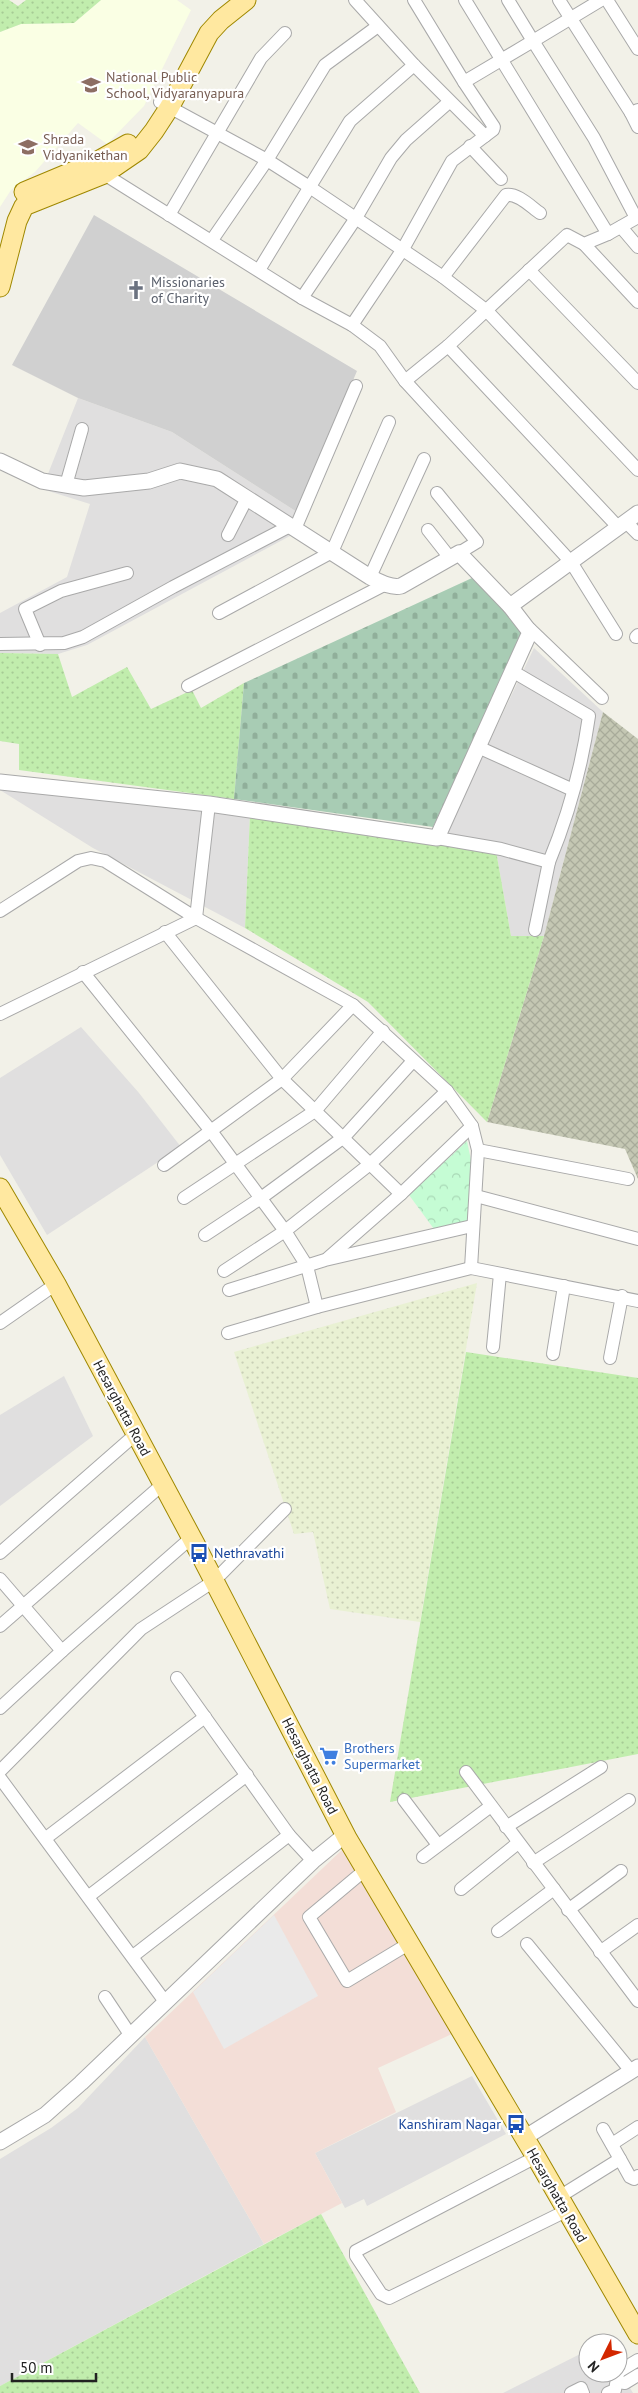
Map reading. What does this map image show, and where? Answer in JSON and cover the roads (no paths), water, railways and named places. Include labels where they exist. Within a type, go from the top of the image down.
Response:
[{"type":"main road","points":[[0,287],[17,221],[24,206],[104,174],[139,150],[154,131],[199,25],[209,14],[227,0]]},
{"type":"main road","points":[[0,236],[3,222],[17,197],[120,150],[146,126],[164,105],[209,33],[221,20],[246,0]]},
{"type":"main road","name":"Hesarghatta Road","points":[[0,1188],[56,1284],[214,1580],[345,1835],[636,2325]]},
{"type":"street","points":[[355,0],[414,66],[485,136]]},
{"type":"street","points":[[352,325],[403,250],[452,161],[494,127],[414,0]]},
{"type":"street","points":[[465,0],[608,234]]},
{"type":"street","points":[[508,0],[594,138],[637,217],[608,234],[584,244]]},
{"type":"street","points":[[559,0],[634,112],[638,127]]},
{"type":"street","points":[[464,82],[601,0]]},
{"type":"street","points":[[607,0],[638,49]]},
{"type":"street","points":[[212,240],[267,160],[325,65],[378,26]]},
{"type":"street","points":[[169,215],[215,132],[261,58],[285,33]]},
{"type":"street","points":[[259,270],[311,188],[350,121],[414,66]]},
{"type":"street","points":[[302,298],[356,218],[391,158],[406,140],[450,102]]},
{"type":"street","points":[[164,105],[267,160],[443,277],[487,311],[638,470]]},
{"type":"street","points":[[470,146],[501,179]]},
{"type":"street","points":[[104,174],[302,298],[352,325],[385,350],[405,381],[571,562],[616,634]]},
{"type":"street","points":[[443,277],[506,196],[512,194],[540,214]]},
{"type":"street","points":[[621,227],[638,247]]},
{"type":"street","points":[[405,381],[487,311],[567,235],[584,244],[638,302]]},
{"type":"street","points":[[529,270],[638,383]]},
{"type":"street","points":[[448,346],[628,521],[638,534]]},
{"type":"street","points":[[0,644],[40,645],[64,643],[83,637],[172,587],[292,527],[356,386]]},
{"type":"street","points":[[219,613],[332,552],[389,422]]},
{"type":"street","points":[[66,485],[82,429]]},
{"type":"street","points":[[370,577],[424,459]]},
{"type":"street","points":[[0,461],[42,481],[84,488],[149,481],[180,471],[217,479],[370,577],[394,587],[401,586],[477,542],[437,492]]},
{"type":"street","points":[[228,535],[247,498]]},
{"type":"street","points":[[510,606],[628,521]]},
{"type":"street","points":[[428,530],[510,606],[530,629],[602,698]]},
{"type":"street","points":[[40,645],[25,610],[42,599],[61,592],[127,573]]},
{"type":"street","points":[[188,686],[386,584]]},
{"type":"street","points":[[437,838],[530,629]]},
{"type":"street","points":[[512,671],[589,716],[586,740],[562,831],[549,862],[535,930]]},
{"type":"street","points":[[478,747],[573,790]]},
{"type":"street","points":[[0,782],[209,804],[437,838],[501,849],[549,862]]},
{"type":"street","points":[[196,918],[209,804]]},
{"type":"street","points":[[0,911],[78,861],[91,858],[105,861],[196,918],[352,1005],[383,1031],[412,1062],[447,1091],[472,1126],[478,1150],[471,1268]]},
{"type":"street","points":[[0,1014],[196,918]]},
{"type":"street","points":[[165,932],[282,1079],[401,1194]]},
{"type":"street","points":[[83,972],[211,1131],[284,1231],[307,1266],[317,1308]]},
{"type":"street","points":[[164,1165],[282,1079],[352,1005]]},
{"type":"street","points":[[184,1198],[315,1111],[383,1031]]},
{"type":"street","points":[[205,1235],[261,1198],[344,1137],[412,1062]]},
{"type":"street","points":[[224,1272],[284,1231],[370,1164],[447,1091]]},
{"type":"street","points":[[325,1260],[401,1194],[472,1126]]},
{"type":"street","points":[[478,1150],[628,1180]]},
{"type":"street","points":[[476,1196],[638,1239]]},
{"type":"street","points":[[229,1290],[325,1260],[472,1226]]},
{"type":"street","points":[[228,1333],[471,1268],[622,1296],[638,1301]]},
{"type":"street","points":[[493,1347],[500,1274]]},
{"type":"street","points":[[0,1323],[56,1284]]},
{"type":"street","points":[[553,1354],[564,1286]]},
{"type":"street","points":[[610,1358],[622,1296]]},
{"type":"street","points":[[0,1553],[136,1434]]},
{"type":"street","points":[[0,1626],[162,1484]]},
{"type":"street","points":[[0,1770],[141,1629],[214,1580],[285,1509]]},
{"type":"street","points":[[0,1708],[191,1538]]},
{"type":"street","points":[[0,1579],[62,1651]]},
{"type":"street","points":[[177,1678],[289,1835],[313,1861]]},
{"type":"street","points":[[46,1838],[205,1717]]},
{"type":"street","points":[[506,1827],[601,1768]]},
{"type":"street","points":[[466,1772],[533,1864],[637,2000]]},
{"type":"street","points":[[88,1896],[247,1775]]},
{"type":"street","points":[[0,1778],[166,2002]]},
{"type":"street","points":[[404,1800],[438,1846]]},
{"type":"street","points":[[533,1864],[629,1800]]},
{"type":"street","points":[[423,1857],[491,1806]]},
{"type":"street","points":[[133,1956],[289,1835]]},
{"type":"street","points":[[0,2142],[45,2115],[131,2036],[313,1861],[345,1835]]},
{"type":"street","points":[[461,1889],[518,1843]]},
{"type":"street","points":[[365,1870],[309,1917],[347,1981],[410,1943]]},
{"type":"street","points":[[568,1910],[621,1871]]},
{"type":"street","points":[[498,1931],[554,1889]]},
{"type":"street","points":[[600,1952],[638,1925]]},
{"type":"street","points":[[524,2138],[635,2069],[527,1944]]},
{"type":"street","points":[[104,1997],[131,2036]]},
{"type":"street","points":[[612,2144],[638,2127]]},
{"type":"street","points":[[603,2129],[630,2176],[634,2179],[638,2176]]},
{"type":"street","points":[[536,2157],[356,2251],[356,2256],[380,2294],[389,2298],[563,2204],[620,2159]]},
{"type":"street","points":[[628,2368],[638,2360]]},
{"type":"street","points":[[608,2393],[615,2390],[616,2383]]},
{"type":"street","points":[[571,2393],[581,2388],[583,2393]]},
{"type":"place","name":"National Public School, Vidyaranyapura","points":[[91,85]]},
{"type":"place","name":"Shrada Vidyanikethan","points":[[28,147]]},
{"type":"place","name":"Missionaries of Charity","points":[[136,290]]},
{"type":"place","name":"Nethravathi","points":[[199,1553]]},
{"type":"place","name":"Brothers Supermarket","points":[[329,1756]]},
{"type":"place","name":"Kanshiram Nagar","points":[[516,2124]]}]
